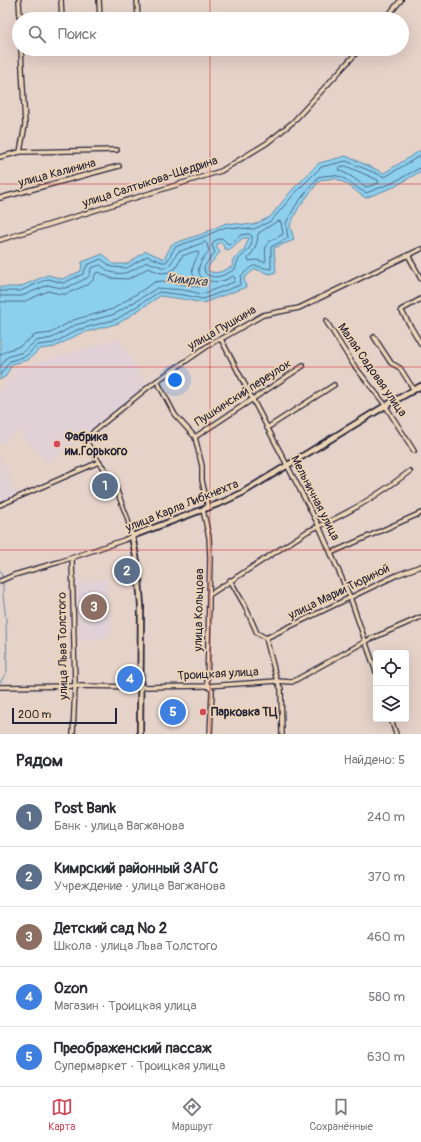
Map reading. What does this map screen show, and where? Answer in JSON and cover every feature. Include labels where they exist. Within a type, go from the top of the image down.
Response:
[{"type":"street","points":[[19,0],[20,12]]},
{"type":"street","points":[[61,0],[62,12]]},
{"type":"street","points":[[99,0],[100,12]]},
{"type":"street","points":[[137,0],[138,12]]},
{"type":"street","points":[[391,12],[401,0]]},
{"type":"street","points":[[20,152],[25,125],[21,56]]},
{"type":"street","name":"улица Салтыкова-Щедрина","points":[[0,240],[220,171],[267,143],[292,122],[353,56]]},
{"type":"street","points":[[0,157],[20,152],[117,150]]},
{"type":"street","name":"улица Калинина","points":[[0,198],[119,166]]},
{"type":"street","name":"улица Пушкина","points":[[99,462],[86,440],[94,431],[157,381],[215,341],[263,315],[299,308],[421,248]]},
{"type":"street","points":[[408,255],[421,279]]},
{"type":"street","points":[[421,299],[401,310],[421,344]]},
{"type":"street","name":"Малая Садовая улица","points":[[326,321],[353,364],[386,406],[414,451]]},
{"type":"street","points":[[374,337],[390,363],[400,368],[414,390]]},
{"type":"street","name":"Мельничная улица","points":[[221,339],[319,526],[350,597],[373,663]]},
{"type":"street","name":"Пушкинский переулок","points":[[195,437],[303,366]]},
{"type":"street","points":[[157,381],[175,416],[195,437],[202,466],[202,480],[208,508]]},
{"type":"street","points":[[267,428],[334,385]]},
{"type":"street","name":"улица Карла Либкнехта","points":[[0,581],[14,575],[72,558],[124,540],[203,510],[242,493],[386,406],[420,388]]},
{"type":"street","points":[[0,505],[99,462],[112,478],[127,517],[138,567],[141,606],[140,734]]},
{"type":"street","points":[[209,594],[308,531],[373,496],[410,471]]},
{"type":"street","name":"улица Кольцова","points":[[203,510],[209,537],[207,686],[212,693],[210,734]]},
{"type":"street","points":[[331,552],[421,513]]},
{"type":"street","name":"улица Льва Толстого","points":[[72,558],[75,686],[73,734]]},
{"type":"street","name":"улица Марии Тюриной","points":[[266,638],[397,575],[421,566]]},
{"type":"street","points":[[230,580],[245,606],[257,633],[266,638],[277,682],[281,689],[282,734]]},
{"type":"street","name":"Троицкая улица","points":[[0,687],[207,686],[292,682],[366,641],[421,617]]},
{"type":"street","points":[[392,722],[396,734]]},
{"type":"shaded area","points":[[119,339],[147,385],[49,463],[17,431],[0,445],[0,388],[12,377],[14,369]]},
{"type":"shaded area","points":[[0,456],[16,495],[0,502]]},
{"type":"shaded area","points":[[107,579],[111,631],[108,638],[80,640],[77,583]]},
{"type":"water","name":"Кимрка","points":[[421,150],[421,171],[394,187],[365,198],[347,184],[335,178],[320,180],[299,207],[290,225],[294,240],[274,248],[276,272],[270,274],[255,269],[244,278],[246,287],[203,303],[160,296],[119,323],[79,334],[55,347],[40,349],[28,360],[12,364],[6,376],[0,380],[0,287],[19,287],[48,275],[62,279],[81,271],[82,262],[103,254],[113,264],[127,264],[146,251],[164,259],[172,244],[202,234],[226,223],[253,225],[270,217],[293,189],[319,163],[346,156],[384,173]],"holes":[[[243,238],[249,238],[244,250],[232,261],[233,266],[224,271],[210,272],[207,270],[220,252],[216,245],[221,242],[225,249],[229,250]]]},
{"type":"waterway","points":[[0,570],[3,579]]},
{"type":"waterway","points":[[0,683],[7,671],[6,620],[3,582]]},
{"type":"place","name":"Фабрика им.Горького","points":[[57,444]]},
{"type":"place","name":"Post Bank","points":[[105,486]]},
{"type":"place","name":"Кимрский районный ЗАГС","points":[[127,571]]},
{"type":"place","name":"Детский сад № 2","points":[[94,607]]},
{"type":"place","name":"Ozon","points":[[130,679]]},
{"type":"place","name":"Преображенский пассаж","points":[[173,712]]},
{"type":"place","name":"Парковка ТЦ","points":[[203,712]]}]
